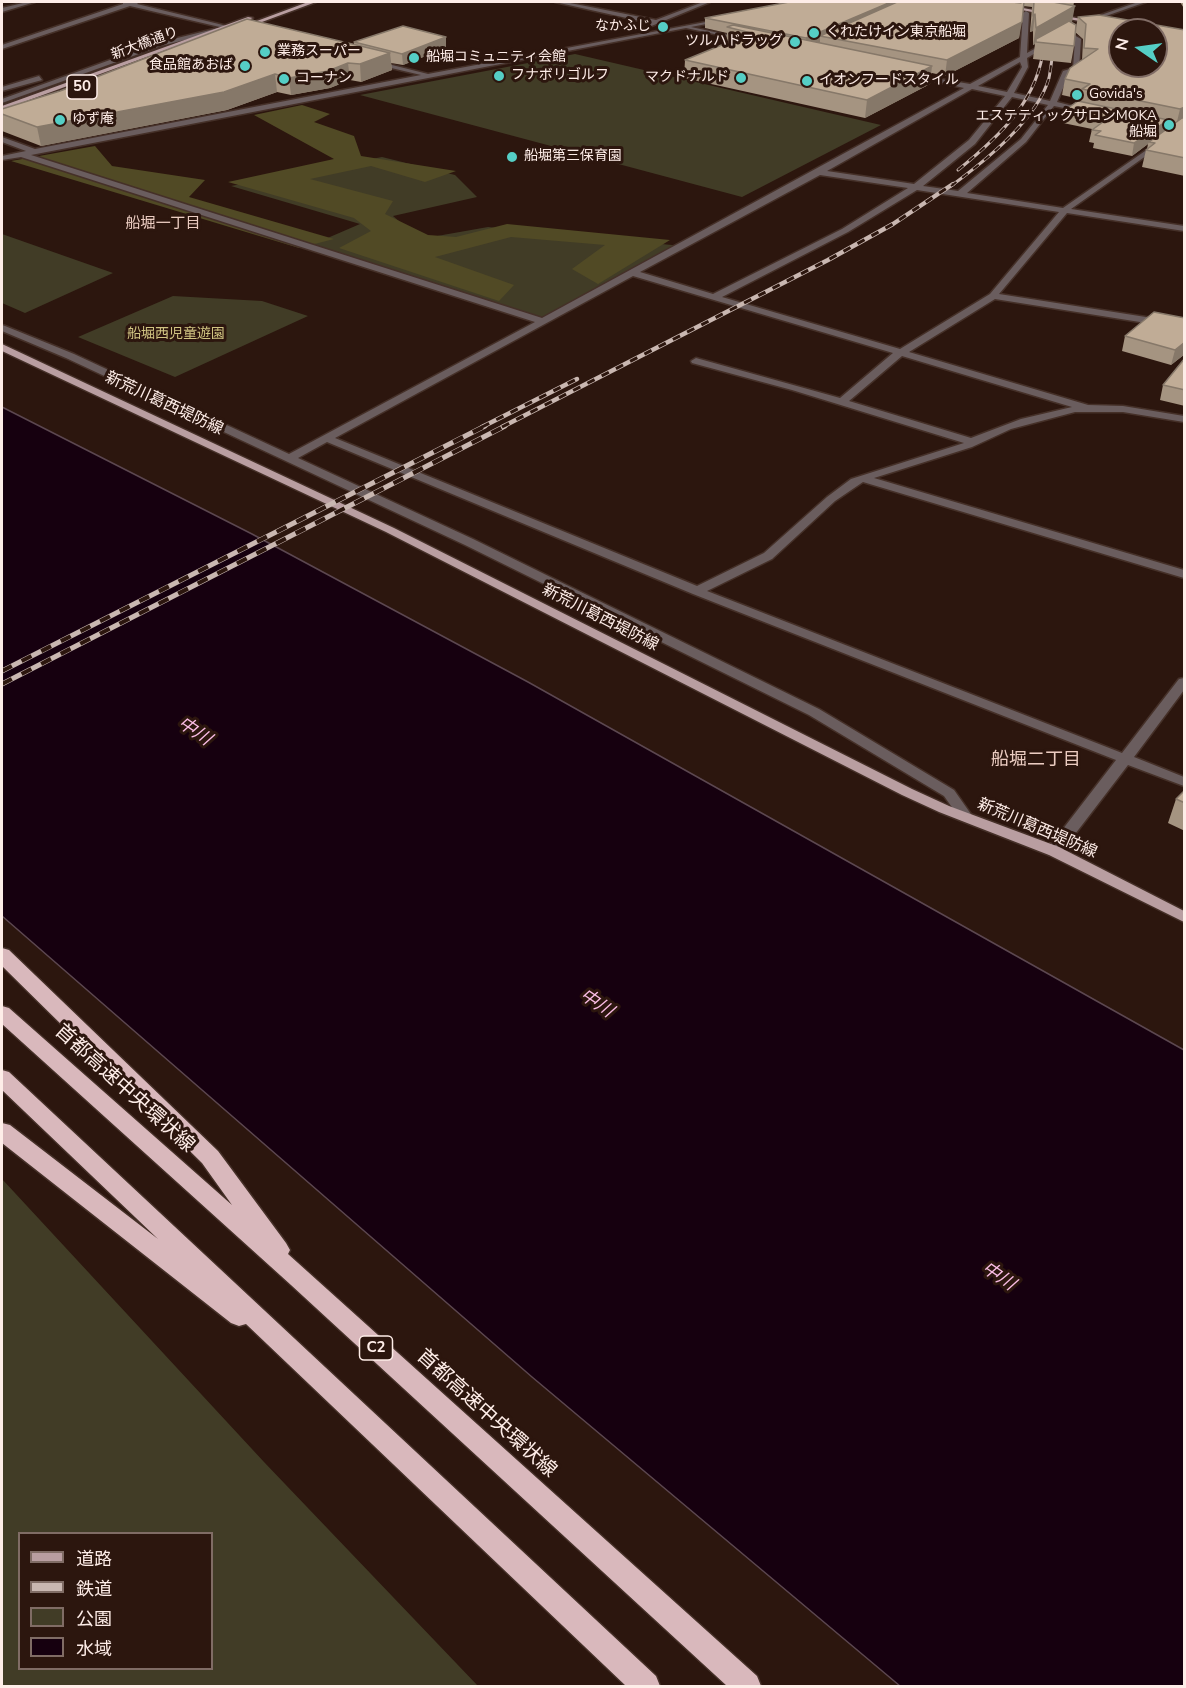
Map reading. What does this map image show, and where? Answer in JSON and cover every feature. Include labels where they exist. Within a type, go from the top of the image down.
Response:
[{"type":"highway","points":[[2,955],[210,1157],[298,1278]]},
{"type":"highway","name":"首都高速中央環状線","points":[[2,1013],[747,1686]]},
{"type":"highway","points":[[2,1078],[646,1686]]},
{"type":"highway","points":[[2,1131],[325,1384]]},
{"type":"main road","name":"新大橋通り","points":[[2,116],[163,58],[297,2]]},
{"type":"main road","name":"新大橋通り","points":[[2,108],[218,30],[232,29],[313,2]]},
{"type":"main road","points":[[983,2],[1108,25]]},
{"type":"main road","name":"新荒川葛西堤防線","points":[[2,347],[390,530],[907,792],[1054,851],[1185,917]]},
{"type":"street","points":[[2,10],[32,2]]},
{"type":"street","points":[[121,2],[259,34]]},
{"type":"street","points":[[558,2],[656,22]]},
{"type":"street","points":[[624,38],[629,33],[707,2]]},
{"type":"street","points":[[290,458],[819,172],[1086,21],[1143,2]]},
{"type":"street","points":[[2,47],[133,3]]},
{"type":"street","points":[[714,297],[847,228],[913,187],[959,154],[987,127],[1011,96],[1025,67],[1022,58],[1026,13]]},
{"type":"street","points":[[2,158],[737,16]]},
{"type":"street","points":[[680,27],[748,41]]},
{"type":"street","points":[[211,43],[232,29]]},
{"type":"street","points":[[2,89],[113,55],[218,30]]},
{"type":"street","points":[[960,194],[1014,150],[1052,104],[1067,71],[1076,69],[1078,39],[1067,33]]},
{"type":"street","points":[[2,101],[159,44]]},
{"type":"street","points":[[360,58],[429,75]]},
{"type":"street","points":[[902,73],[1100,114]]},
{"type":"street","points":[[2,89],[23,94]]},
{"type":"street","points":[[1168,128],[1182,129]]},
{"type":"street","points":[[842,402],[904,352],[993,296],[1065,211],[1182,129]]},
{"type":"street","points":[[2,139],[35,152]]},
{"type":"street","points":[[21,154],[543,321]]},
{"type":"street","points":[[819,172],[1185,229]]},
{"type":"street","points":[[633,273],[1086,408],[1185,418]]},
{"type":"street","points":[[993,296],[1185,326]]},
{"type":"street","points":[[2,328],[70,356],[469,542],[814,712],[949,793],[966,817]]},
{"type":"street","points":[[696,361],[972,442]]},
{"type":"street","points":[[697,591],[768,556],[831,499],[861,478],[972,442],[1025,421],[1086,408]]},
{"type":"street","points":[[328,439],[697,591],[1185,782]]},
{"type":"street","points":[[861,478],[1185,574]]},
{"type":"street","points":[[1054,851],[1185,682]]},
{"type":"green space","points":[[575,54],[881,125],[742,197],[360,95]]},
{"type":"green space","points":[[382,157],[455,175],[477,197],[393,216],[420,239],[488,227],[682,246],[543,321],[309,246],[360,224],[231,186]]},
{"type":"green space","points":[[2,234],[113,273],[25,313],[2,303]]},
{"type":"green space","name":"船堀西児童遊園","points":[[173,296],[262,301],[308,316],[175,377],[78,337]]},
{"type":"green space","points":[[2,1179],[264,1462],[478,1686],[2,1686]]},
{"type":"shaded area","points":[[302,105],[330,114],[314,122],[354,136],[361,156],[456,171],[425,182],[371,166],[310,179],[393,201],[385,214],[428,235],[456,237],[507,224],[670,240],[598,284],[572,269],[605,245],[511,237],[435,257],[514,285],[499,301],[339,248],[371,231],[354,218],[228,182],[334,159],[254,115]]},
{"type":"shaded area","points":[[95,146],[112,166],[205,180],[189,197],[334,239],[299,248],[11,161]]},
{"type":"water","name":"中川","points":[[2,407],[252,534],[528,682],[1184,1050],[1184,1686],[900,1686],[532,1377],[2,916]]},
{"type":"building","points":[[789,2],[891,2],[806,38],[705,18]]},
{"type":"building","points":[[897,2],[1024,2],[1022,22],[947,60],[820,36]]},
{"type":"building","points":[[1034,2],[1053,2],[1075,6],[1036,28],[1035,14],[1033,16]]},
{"type":"building","points":[[1099,15],[1116,18],[1108,18],[1108,78],[1168,78],[1168,27],[1185,30],[1185,107],[1180,109],[1082,89],[1090,84],[1065,79],[1070,68],[1098,49],[1084,48],[1086,24],[1078,17]]},
{"type":"building","points":[[247,19],[390,53],[360,64],[348,63],[328,71],[289,78],[275,74],[224,92],[37,127],[2,114],[2,109],[60,91]]},
{"type":"building","points":[[1069,21],[1076,25],[1074,46],[1036,42],[1036,39]]},
{"type":"building","points":[[733,25],[932,66],[867,100],[685,60],[751,33],[727,27]]},
{"type":"building","points":[[403,26],[446,37],[402,54],[354,42]]},
{"type":"building","points":[[1078,101],[1168,120],[1134,143],[1095,135],[1101,131],[1092,130],[1107,119],[1065,110]]},
{"type":"building","points":[[1185,118],[1185,158],[1146,150],[1155,143],[1149,142]]},
{"type":"building","points":[[1154,312],[1185,318],[1185,342],[1175,350],[1125,336]]},
{"type":"building","points":[[1185,358],[1185,390],[1163,385]]},
{"type":"building","points":[[1185,790],[1185,803],[1176,799]]},
{"type":"railway","points":[[958,170],[1002,130],[1026,100],[1041,64],[1044,44]]},
{"type":"railway","points":[[951,186],[994,152],[1022,124],[1043,94],[1049,78],[1054,46]]},
{"type":"railway","points":[[502,427],[828,260],[893,224],[953,184]]},
{"type":"railway","points":[[482,427],[577,379]]},
{"type":"railway","points":[[2,671],[485,426]]},
{"type":"railway","points":[[2,684],[505,426]]},
{"type":"place","name":"なかふじ","points":[[663,27]]},
{"type":"place","name":"くれたけイン東京船堀","points":[[814,33]]},
{"type":"place","name":"ツルハドラッグ","points":[[795,42]]},
{"type":"place","name":"業務スーパー","points":[[265,52]]},
{"type":"place","name":"船堀コミュニティ会館","points":[[414,58]]},
{"type":"place","name":"食品館あおば","points":[[245,66]]},
{"type":"place","name":"フナボリゴルフ","points":[[499,76]]},
{"type":"place","name":"マクドナルド","points":[[741,78]]},
{"type":"place","name":"コーナン","points":[[284,79]]},
{"type":"place","name":"イオンフードスタイル","points":[[807,81]]},
{"type":"place","name":"Govida's","points":[[1077,95]]},
{"type":"place","name":"ゆず庵","points":[[60,120]]},
{"type":"place","name":"エステティックサロンMOKA 船堀","points":[[1169,125]]},
{"type":"place","name":"船堀第三保育園","points":[[512,157]]},
{"type":"district","name":"船堀一丁目","points":[[163,224]]},
{"type":"district","name":"船堀二丁目","points":[[1036,761]]}]
